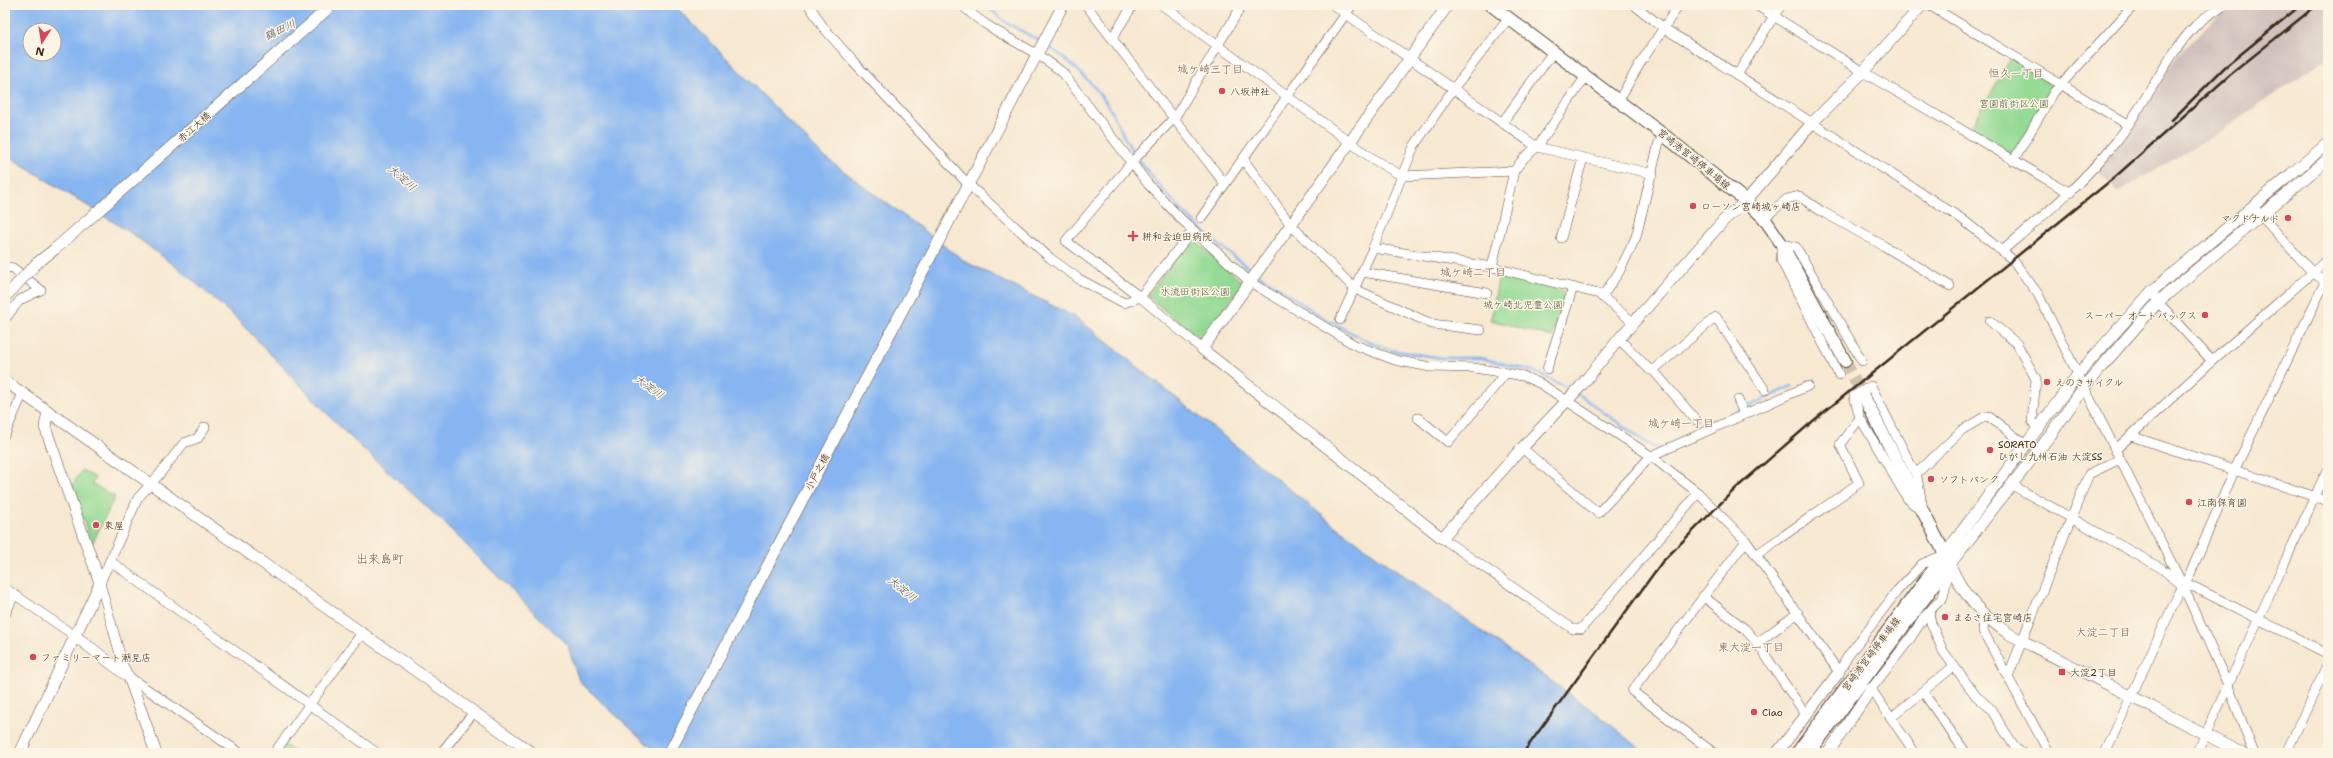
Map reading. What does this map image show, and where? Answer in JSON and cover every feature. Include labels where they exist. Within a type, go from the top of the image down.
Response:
[{"type":"main road","name":"宮崎港宮崎停車場線","points":[[1491,5],[1619,100],[1746,201],[1764,218],[1781,243],[1844,361]]},
{"type":"main road","points":[[1864,397],[1947,559]]},
{"type":"main road","name":"宮崎港宮崎停車場線","points":[[1797,753],[1947,559]]},
{"type":"main road","name":"宮崎港宮崎停車場線","points":[[1809,753],[1947,559]]},
{"type":"street","name":"赤江大橋","points":[[5,297],[37,264],[332,5]]},
{"type":"street","points":[[810,5],[823,27],[966,188],[1070,273],[1124,303],[1140,298],[1193,230]]},
{"type":"street","points":[[962,5],[984,25],[1054,64],[1074,84],[1131,163],[1193,230],[1250,282],[1355,345],[1395,360],[1430,367],[1474,368],[1506,373],[1523,376],[1542,384],[1651,456],[1698,493],[1746,542],[1839,672]]},
{"type":"street","name":"小戸之橋","points":[[669,753],[1063,5]]},
{"type":"street","points":[[1086,5],[1175,117],[1225,184]]},
{"type":"street","points":[[1112,38],[1133,5]]},
{"type":"street","points":[[1162,5],[1373,159],[1402,176],[1514,171]]},
{"type":"street","points":[[1242,5],[1175,117],[1131,163],[1066,241],[1442,538],[1573,629],[1581,629],[1698,493]]},
{"type":"street","points":[[1333,5],[1537,147],[1653,174]]},
{"type":"street","points":[[1201,218],[1286,96],[1352,5]]},
{"type":"street","points":[[1202,349],[1448,5]]},
{"type":"street","points":[[1634,5],[1664,28],[1962,219],[2003,250],[2031,282],[2079,373],[2084,387],[2183,586],[2227,683],[2254,753]]},
{"type":"street","points":[[1619,100],[1639,64],[1680,5]]},
{"type":"street","points":[[1756,5],[1863,72],[2070,193]]},
{"type":"street","points":[[1737,75],[1780,5]]},
{"type":"street","points":[[1442,538],[1522,448],[1580,387],[1619,339],[1724,220],[1746,201],[1812,123],[1863,72],[1922,5]]},
{"type":"street","points":[[1929,5],[2128,125]]},
{"type":"street","points":[[2013,161],[2054,92],[2134,5]]},
{"type":"street","points":[[2003,250],[2070,193],[2128,125],[2173,53],[2197,24],[2222,5]]},
{"type":"street","points":[[1340,320],[1373,248],[1414,146],[1452,89],[1509,18]]},
{"type":"street","points":[[1502,123],[1554,52]]},
{"type":"street","points":[[1492,267],[1514,171],[1524,158],[1537,147],[1586,76]]},
{"type":"street","points":[[1602,297],[1620,272],[1636,237],[1653,174],[1659,142],[1665,136]]},
{"type":"street","points":[[1777,753],[1839,672],[1848,656],[1897,591],[1922,564],[1947,559],[2012,485],[2084,387],[2158,302],[2258,212],[2328,143]]},
{"type":"street","points":[[1561,238],[1584,158]]},
{"type":"street","points":[[1243,159],[1291,225],[1355,289],[1432,324],[1481,330]]},
{"type":"street","points":[[1828,753],[1871,689],[1929,612],[1943,597],[1947,559],[2026,445],[2079,373],[2152,292],[2328,159]]},
{"type":"street","points":[[1764,218],[1787,199],[1799,196],[1821,211],[1884,246],[1950,286]]},
{"type":"street","points":[[2105,753],[2235,470],[2326,282],[2312,272],[2258,212]]},
{"type":"street","points":[[1839,375],[1781,260],[1781,243],[1796,247],[1862,361]]},
{"type":"street","points":[[1373,248],[1492,267],[1573,287],[1602,297],[1634,323]]},
{"type":"street","points":[[2115,450],[2212,361],[2328,259]]},
{"type":"street","points":[[5,270],[7,267],[13,268],[40,290],[20,300],[5,319]]},
{"type":"street","points":[[1362,272],[1487,293]]},
{"type":"street","points":[[1547,369],[1573,287]]},
{"type":"street","points":[[2152,292],[2158,302],[2212,361]]},
{"type":"street","points":[[1653,370],[1716,317],[1765,390]]},
{"type":"street","points":[[1990,321],[2016,344],[2036,379],[2032,421],[2038,430]]},
{"type":"street","points":[[1619,339],[1650,370],[1653,370],[1696,420]]},
{"type":"street","points":[[1418,418],[1448,442],[1506,373]]},
{"type":"street","points":[[5,381],[138,473],[150,484],[532,753]]},
{"type":"street","points":[[1522,448],[1598,513],[1651,456],[1808,386]]},
{"type":"street","points":[[1871,386],[1916,474],[1924,514],[1906,498],[1860,418],[1854,396],[1871,386]]},
{"type":"street","points":[[5,434],[23,393]]},
{"type":"street","points":[[1738,400],[1744,414]]},
{"type":"street","points":[[48,412],[45,427],[100,583],[123,665],[130,677],[156,753]]},
{"type":"street","points":[[1916,474],[1962,430],[1984,417],[1988,416],[2026,445]]},
{"type":"street","points":[[1756,555],[1859,483],[1840,444],[1860,418]]},
{"type":"street","points":[[20,753],[100,583],[138,498],[158,476],[184,443],[198,438],[205,427]]},
{"type":"street","points":[[2131,436],[2328,501]]},
{"type":"street","points":[[2008,676],[2023,642],[2071,516],[2089,474],[2120,459]]},
{"type":"street","points":[[2197,753],[2227,683],[2259,618],[2328,468]]},
{"type":"street","points":[[2012,485],[2071,516],[2161,568],[2183,586],[2194,587],[2259,618],[2328,654]]},
{"type":"street","points":[[1714,753],[1632,691],[1703,596],[1746,542]]},
{"type":"street","points":[[1947,559],[1956,581],[1984,615],[2023,642],[2242,753]]},
{"type":"street","points":[[110,561],[377,753]]},
{"type":"street","points":[[5,588],[240,753]]},
{"type":"street","points":[[5,615],[14,595]]},
{"type":"street","points":[[1703,596],[1745,629],[1757,643],[1806,715]]},
{"type":"street","points":[[1929,612],[1937,638],[1954,666],[1976,696],[1990,708],[2016,749],[2022,753]]},
{"type":"street","points":[[1757,643],[1798,613]]},
{"type":"street","points":[[1984,615],[1983,631],[2049,753]]},
{"type":"street","points":[[274,753],[362,633]]},
{"type":"street","points":[[2286,753],[2328,663]]},
{"type":"street","points":[[1892,717],[1954,666]]},
{"type":"street","points":[[1871,689],[1892,717],[1915,753]]},
{"type":"street","points":[[1923,692],[1966,753]]},
{"type":"street","points":[[441,753],[474,712]]},
{"type":"shaded area","points":[[2229,5],[2328,5],[2328,57],[2218,133],[2118,192],[2097,170],[2119,145],[2177,56]]},
{"type":"green space","name":"宮園前街区公園","points":[[2011,58],[2052,83],[2054,86],[2015,153],[2009,153],[1969,131]]},
{"type":"green space","name":"水流田街区公園","points":[[1192,238],[1243,283],[1202,341],[1147,296]]},
{"type":"green space","name":"城ケ崎北児童公園","points":[[1499,273],[1566,292],[1552,337],[1491,320]]},
{"type":"green space","points":[[82,470],[95,478],[92,484],[115,497],[92,544],[71,487]]},
{"type":"green space","points":[[285,745],[296,753],[279,753]]},
{"type":"water","points":[[5,5],[674,5],[822,155],[966,262],[1077,318],[1335,526],[1596,713],[1646,753],[657,753],[579,681],[568,646],[440,519],[345,432],[237,319],[183,272],[131,233],[5,154]]},
{"type":"waterway","points":[[985,5],[1007,23],[1040,41]]},
{"type":"waterway","points":[[1046,45],[1071,64],[1101,96],[1110,109],[1130,147],[1156,182],[1171,199],[1219,245],[1254,272]]},
{"type":"waterway","points":[[1258,274],[1322,317],[1365,340],[1390,350],[1442,358],[1481,358],[1533,371],[1572,390]]},
{"type":"waterway","points":[[1707,426],[1792,386]]},
{"type":"waterway","points":[[1578,394],[1651,446],[1659,448]]},
{"type":"tunnel","points":[[1845,361],[1864,397]]},
{"type":"railway","points":[[2171,121],[2225,67],[2301,5]]},
{"type":"railway","points":[[1523,753],[1662,562],[1734,490],[1813,421],[2115,177],[2231,74],[2317,5]]},
{"type":"place","name":"八坂神社","points":[[1222,91]]},
{"type":"place","name":"ローソン宮崎城ヶ崎店","points":[[1693,206]]},
{"type":"place","name":"マクドナルド","points":[[2288,218]]},
{"type":"place","name":"耕和会迫田病院","points":[[1133,236]]},
{"type":"place","name":"スーパー オートバックス","points":[[2205,315]]},
{"type":"place","name":"えのきサイクル","points":[[2047,382]]},
{"type":"place","name":"SORATO ひがし九州石油 大淀SS","points":[[1990,450]]},
{"type":"place","name":"ソフトバンク","points":[[1931,479]]},
{"type":"place","name":"江南保育園","points":[[2189,502]]},
{"type":"place","name":"東屋","points":[[96,525]]},
{"type":"place","name":"まるさ住宅宮崎店","points":[[1945,617]]},
{"type":"place","name":"ファミリーマート潮見店","points":[[33,657]]},
{"type":"place","name":"大淀2丁目","points":[[2062,672]]},
{"type":"place","name":"Ciao","points":[[1754,712]]},
{"type":"district","name":"城ケ崎三丁目","points":[[1210,69]]},
{"type":"district","name":"恒久一丁目","points":[[2016,73]]},
{"type":"district","name":"城ケ崎二丁目","points":[[1473,272]]},
{"type":"district","name":"城ケ崎一丁目","points":[[1681,423]]},
{"type":"district","name":"出来島町","points":[[380,559]]},
{"type":"district","name":"大淀二丁目","points":[[2103,632]]},
{"type":"district","name":"東大淀一丁目","points":[[1751,647]]},
{"type":"water label","name":"鶴田川","points":[[280,30]]},
{"type":"water label","name":"大淀川","points":[[402,178]]},
{"type":"water label","name":"大淀川","points":[[649,387]]},
{"type":"water label","name":"大淀川","points":[[902,589]]}]
